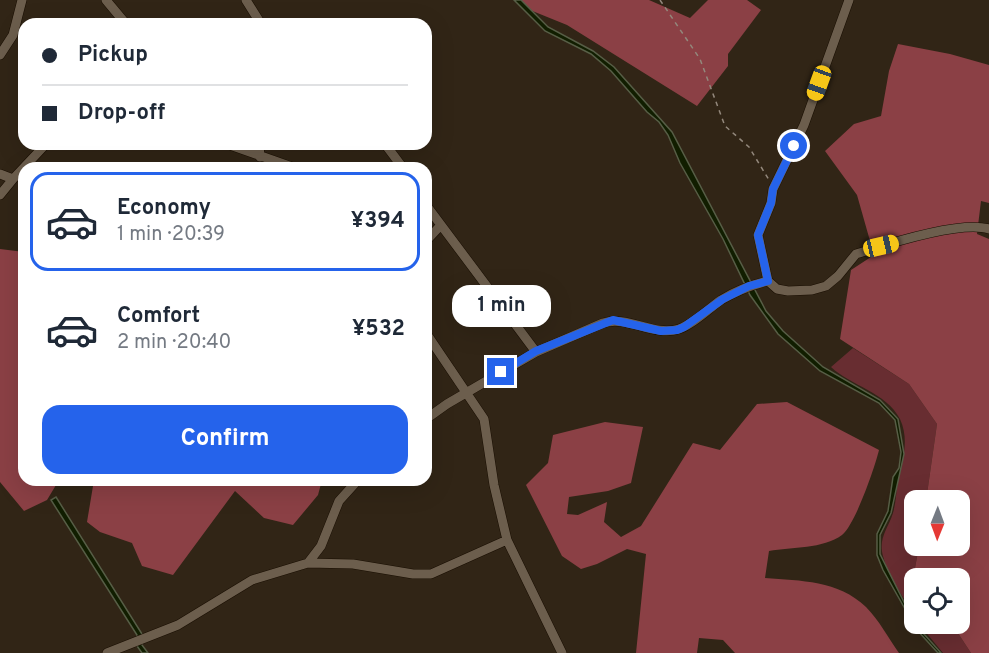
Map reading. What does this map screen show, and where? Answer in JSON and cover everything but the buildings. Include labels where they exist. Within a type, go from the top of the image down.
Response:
[{"type":"street","points":[[0,55],[13,35],[22,0]]},
{"type":"street","points":[[106,0],[121,18]]},
{"type":"street","points":[[246,0],[257,18]]},
{"type":"street","points":[[849,0],[804,125],[773,189],[771,203],[758,235],[768,281],[777,289],[812,290],[826,286],[838,276],[856,254],[964,227],[989,229]]},
{"type":"street","points":[[29,162],[40,150]]},
{"type":"street","points":[[242,150],[276,162]]},
{"type":"street","points":[[259,150],[260,157]]},
{"type":"street","points":[[0,174],[13,179]]},
{"type":"street","points":[[0,195],[18,174]]},
{"type":"street","points":[[432,213],[536,351]]},
{"type":"street","points":[[432,235],[441,225]]},
{"type":"street","points":[[432,415],[536,351],[613,320],[661,331],[677,330],[730,295],[749,286],[768,281]]},
{"type":"street","points":[[432,342],[483,419],[494,485],[507,540],[562,653]]},
{"type":"street","points":[[308,563],[321,546],[339,501],[353,486]]},
{"type":"street","points":[[107,653],[178,625],[252,580],[308,563],[353,564],[413,574],[431,574],[507,540]]},
{"type":"path","points":[[660,0],[700,59],[725,126],[748,147],[773,189]]},
{"type":"shaded area","points":[[514,0],[521,0],[548,27],[593,51],[614,67],[672,132],[766,311],[783,331],[823,367],[880,400],[898,419],[904,454],[891,513],[880,535],[880,554],[904,602],[904,607],[877,555],[877,534],[888,511],[893,477],[899,468],[901,452],[895,420],[879,403],[820,371],[778,334],[750,295],[723,239],[659,122],[647,112],[611,71],[591,54],[545,31]]},
{"type":"shaded area","points":[[518,0],[649,0],[690,18],[708,0],[747,0],[761,10],[728,54],[728,66],[697,106],[567,25],[525,8]]},
{"type":"shaded area","points":[[898,44],[950,54],[989,65],[989,203],[981,201],[977,234],[989,239],[989,653],[971,653],[959,634],[970,634],[970,568],[915,568],[917,556],[970,556],[970,490],[928,490],[937,424],[909,384],[840,339],[851,270],[874,255],[857,195],[825,151],[854,124],[881,116],[889,71]]},
{"type":"shaded area","points":[[0,249],[18,251],[18,486],[55,486],[47,500],[24,511],[0,482]]},
{"type":"shaded area","points":[[853,348],[909,384],[937,424],[928,490],[904,490],[904,556],[917,556],[915,568],[904,568],[904,598],[885,564],[882,550],[883,539],[894,509],[903,458],[905,443],[903,427],[894,410],[886,402],[831,367]]},
{"type":"shaded area","points":[[787,402],[879,450],[853,520],[842,535],[817,545],[769,551],[765,578],[818,583],[855,598],[871,612],[899,653],[735,653],[723,640],[699,638],[697,653],[636,653],[646,554],[627,549],[581,569],[562,556],[526,485],[548,463],[553,435],[605,422],[643,427],[631,483],[608,491],[569,497],[567,514],[578,515],[607,502],[604,522],[621,537],[641,526],[693,443],[720,450],[757,404]]},
{"type":"shaded area","points":[[93,486],[320,486],[318,495],[293,525],[264,518],[235,491],[173,575],[142,566],[132,543],[100,532],[87,522]]},
{"type":"shaded area","points":[[56,497],[142,634],[142,645],[148,653],[142,653],[137,646],[137,635],[51,500]]},
{"type":"shaded area","points":[[921,634],[924,634],[941,653],[938,653]]},
{"type":"shaded area","points":[[927,634],[959,634],[971,653],[943,653]]},
{"type":"route","points":[[501,372],[536,351],[613,320],[661,331],[677,330],[723,299],[749,286],[768,281],[760,256],[758,235],[771,203],[773,189],[794,146]]}]
